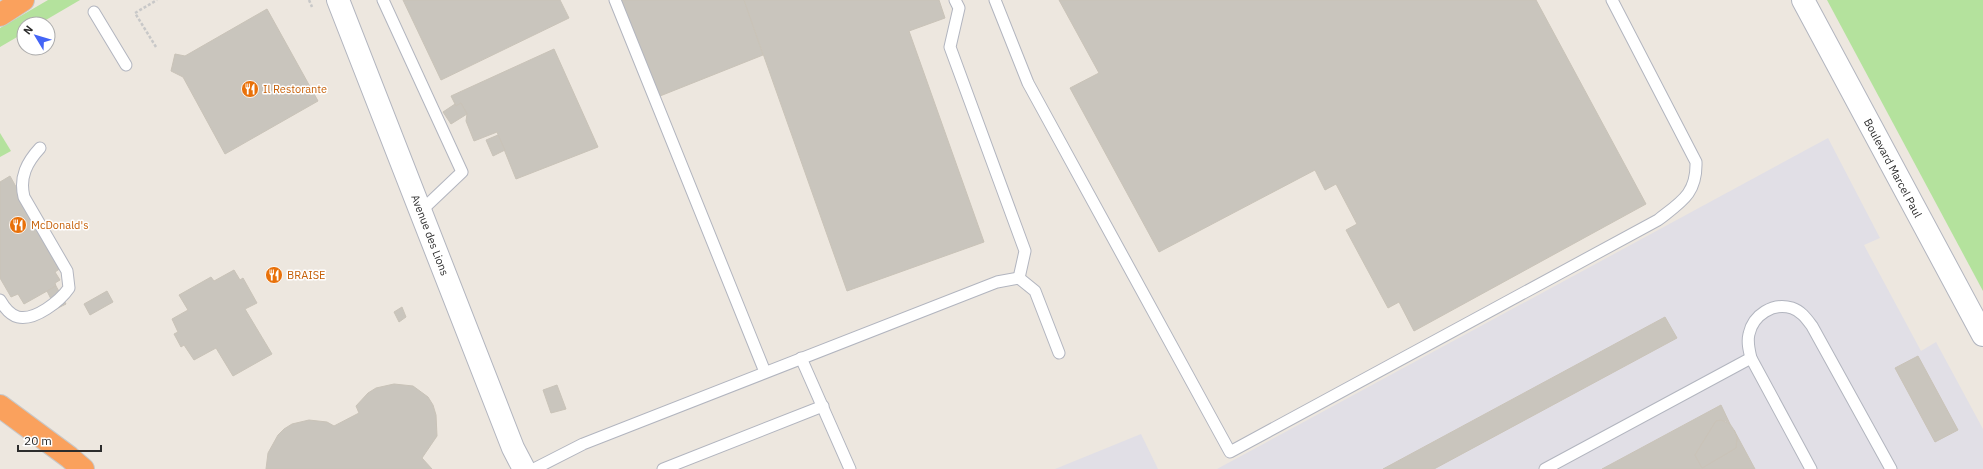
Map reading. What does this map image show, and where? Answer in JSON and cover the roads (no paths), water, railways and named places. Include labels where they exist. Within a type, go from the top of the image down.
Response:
[{"type":"highway","points":[[0,15],[23,0]]},
{"type":"highway","points":[[0,406],[63,452],[83,469]]},
{"type":"street","points":[[0,11],[20,0]]},
{"type":"street","name":"Avenue des Lions","points":[[338,0],[513,448],[524,469]]},
{"type":"street","name":"Boulevard Marcel Paul","points":[[1803,0],[1983,335]]},
{"type":"lane","points":[[382,0],[462,172],[421,211]]},
{"type":"lane","points":[[615,0],[764,372]]},
{"type":"lane","points":[[955,0],[959,8],[950,46],[1025,252],[1019,278]]},
{"type":"lane","points":[[995,0],[1028,83],[1230,452],[1658,220],[1686,198],[1696,177],[1696,162],[1612,0]]},
{"type":"lane","points":[[94,12],[126,65]]},
{"type":"lane","points":[[0,300],[6,309],[18,317],[28,317],[61,299],[69,288],[67,271],[24,196],[22,186],[29,160],[40,148]]},
{"type":"lane","points":[[534,469],[583,444],[997,282],[1019,278],[1035,291],[1058,353]]},
{"type":"lane","points":[[1811,469],[1751,358],[1748,345],[1749,334],[1753,323],[1761,314],[1770,309],[1782,306],[1792,308],[1804,315],[1812,326],[1891,469]]},
{"type":"lane","points":[[801,358],[850,469]]},
{"type":"lane","points":[[1546,469],[1751,358]]},
{"type":"lane","points":[[663,469],[823,406]]},
{"type":"place","name":"Il Restorante","points":[[250,89]]},
{"type":"place","name":"McDonald's","points":[[18,225]]},
{"type":"place","name":"BRAISE","points":[[274,275]]}]
